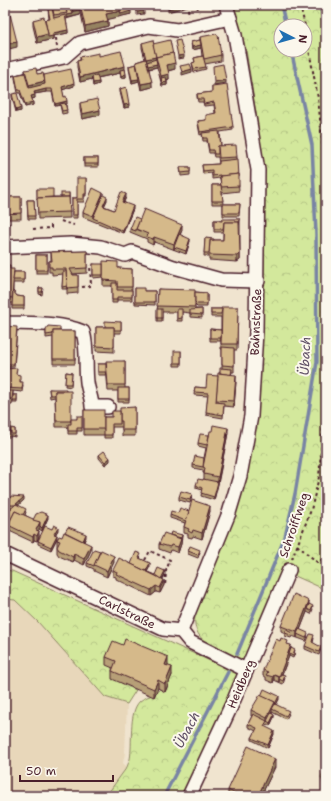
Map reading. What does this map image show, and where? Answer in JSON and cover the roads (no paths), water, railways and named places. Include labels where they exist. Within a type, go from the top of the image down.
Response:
[{"type":"street","name":"Bahnstraße","points":[[181,631],[220,537],[240,476],[250,416],[258,281],[258,170],[235,35],[226,5]]},
{"type":"street","points":[[5,70],[66,56],[80,43],[149,26],[177,30],[230,18]]},
{"type":"street","points":[[5,246],[71,244],[101,247],[125,255],[132,252],[174,267],[221,280],[258,281]]},
{"type":"street","points":[[5,323],[54,325],[83,332],[86,340],[88,384],[92,396],[92,407],[108,407]]},
{"type":"street","name":"Carlstraße","points":[[5,554],[163,629],[181,631]]},
{"type":"street","name":"Heidberg","points":[[189,796],[246,670],[288,570]]},
{"type":"street","points":[[181,631],[190,642],[246,670]]},
{"type":"water","points":[[326,5],[326,38],[319,6]]},
{"type":"waterway","name":"Übach","points":[[281,5],[284,18]]},
{"type":"waterway","name":"Übach","points":[[237,654],[285,537],[295,494],[317,362],[316,234],[312,145],[293,58]]},
{"type":"waterway","name":"Übach","points":[[164,796],[228,672]]}]
